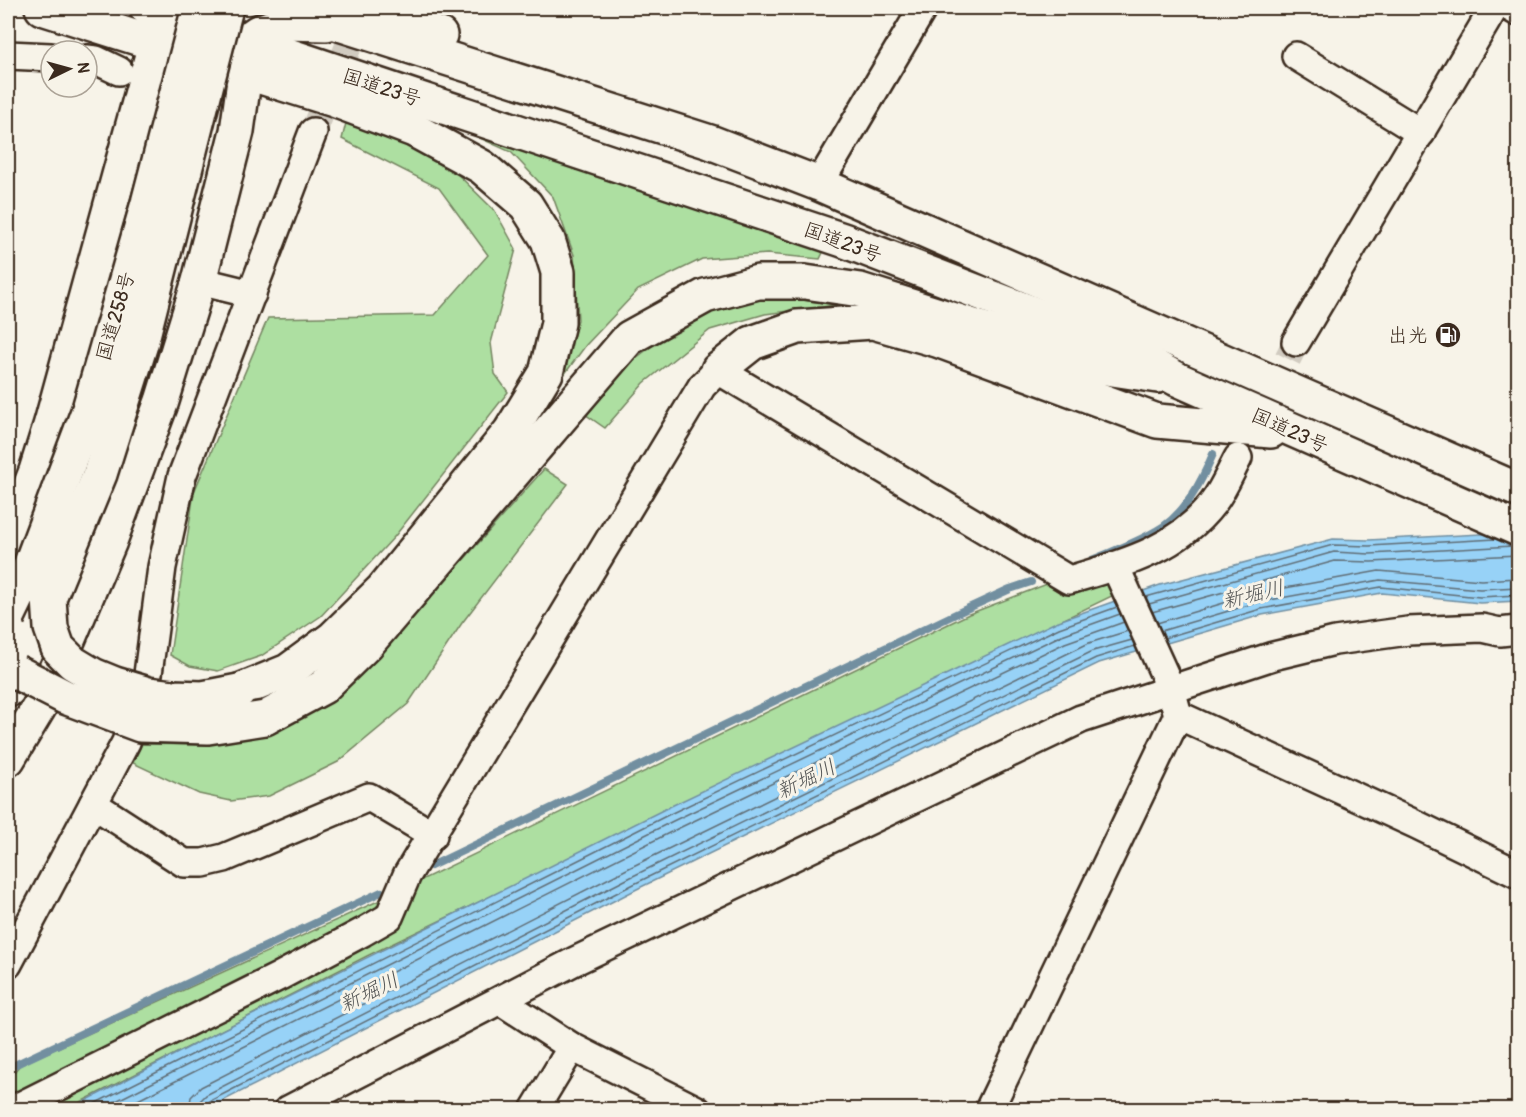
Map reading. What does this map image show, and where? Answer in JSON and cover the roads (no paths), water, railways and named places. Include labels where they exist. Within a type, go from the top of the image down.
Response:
[{"type":"main road","points":[[42,8],[156,44],[237,59],[334,100],[414,130],[482,167],[526,205],[548,240],[558,272],[558,323],[546,373],[510,432],[383,589],[333,638],[288,670],[239,691],[203,698],[173,698],[148,694],[93,675],[73,663],[58,648],[51,628],[49,598]]},
{"type":"main road","name":"国道258号","points":[[8,617],[21,590],[89,409],[148,203],[200,8]]},
{"type":"main road","points":[[8,759],[41,704],[110,541],[162,401],[199,281],[237,131],[236,25],[221,8]]},
{"type":"main road","name":"国道258号","points":[[10,677],[49,598],[100,474],[141,344],[226,8]]},
{"type":"main road","name":"国道23号","points":[[289,8],[710,142],[819,184],[1511,486]]},
{"type":"main road","points":[[369,8],[571,84],[710,142]]},
{"type":"main road","points":[[8,545],[36,471],[51,423],[156,44],[158,9]]},
{"type":"main road","name":"国道23号","points":[[158,9],[237,59],[843,240],[1119,346],[1177,379],[1297,434],[1518,529]]},
{"type":"main road","points":[[8,567],[20,551],[128,356],[159,256],[194,123],[209,84],[237,59],[258,32],[283,23],[338,24]]},
{"type":"main road","points":[[10,677],[140,725],[208,727],[265,718],[323,687],[367,644],[629,338],[705,296],[758,282],[805,282],[860,290],[1106,368],[1177,379]]},
{"type":"main road","points":[[718,370],[752,343],[797,327],[873,322],[937,340],[1156,422],[1297,434]]},
{"type":"street","points":[[819,184],[923,8]]},
{"type":"street","points":[[1296,342],[1494,8]]},
{"type":"street","points":[[1511,8],[1518,12]]},
{"type":"street","points":[[8,55],[39,56]]},
{"type":"street","points":[[1296,56],[1421,133]]},
{"type":"street","points":[[99,61],[119,71]]},
{"type":"street","points":[[8,964],[126,742],[148,674],[162,567],[182,476],[313,132]]},
{"type":"street","points":[[199,281],[252,294]]},
{"type":"street","points":[[12,1110],[280,976],[389,917],[407,875],[702,386],[718,370],[1069,580],[1119,575],[1186,532],[1214,502],[1238,458]]},
{"type":"street","points":[[989,1110],[1178,715],[1167,680],[1119,575]]},
{"type":"street","points":[[288,1110],[575,961],[1167,680],[1335,641],[1408,631],[1482,628],[1500,632],[1518,630]]},
{"type":"street","points":[[1178,715],[1518,874]]},
{"type":"street","points":[[93,804],[184,863],[203,863],[224,858],[369,798],[433,835]]},
{"type":"street","points":[[501,1001],[572,1047],[697,1110]]},
{"type":"street","points":[[534,1110],[572,1047]]},
{"type":"water","name":"新堀川","points":[[1518,532],[1518,601],[1480,603],[1382,593],[1262,615],[1099,663],[637,889],[207,1109],[68,1110],[224,1029],[667,808],[1056,622],[1160,585],[1333,539],[1369,540]]},
{"type":"waterway","points":[[1092,560],[1166,525],[1190,498],[1213,454]]},
{"type":"waterway","points":[[431,866],[964,610],[1031,582]]},
{"type":"waterway","points":[[8,1068],[381,892]]},
{"type":"tunnel","points":[[313,132],[363,11]]},
{"type":"tunnel","points":[[1251,432],[1296,342]]},
{"type":"place","name":"出光","points":[[1448,335]]}]
